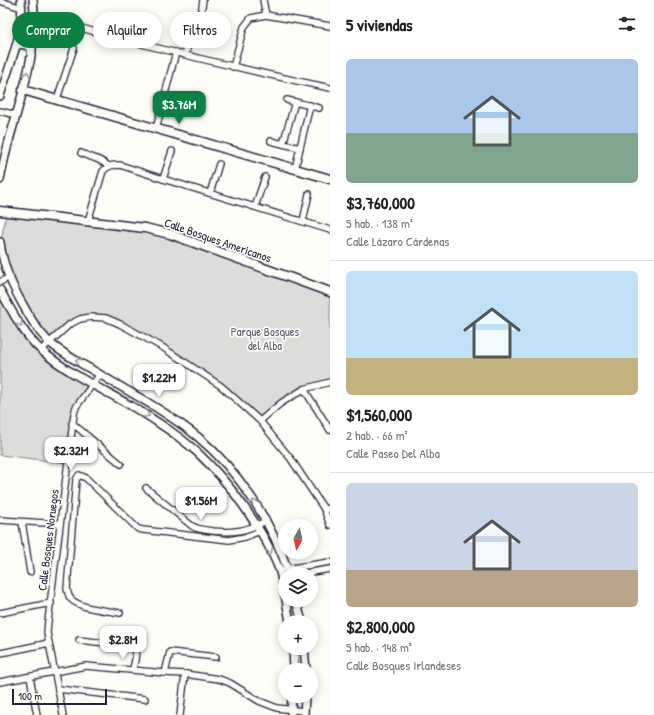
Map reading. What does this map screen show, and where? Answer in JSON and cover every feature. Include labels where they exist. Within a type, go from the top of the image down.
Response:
[{"type":"main road","points":[[22,90],[330,179]]},
{"type":"main road","name":"Calle Bosques Americanos","points":[[0,211],[145,228],[170,234],[330,292]]},
{"type":"street","points":[[21,0],[22,12]]},
{"type":"street","points":[[33,0],[35,12]]},
{"type":"street","points":[[185,54],[201,14],[203,0]]},
{"type":"street","points":[[263,0],[266,15]]},
{"type":"street","points":[[0,1],[22,8]]},
{"type":"street","points":[[233,68],[244,27],[252,18],[266,15],[330,26]]},
{"type":"street","points":[[85,30],[185,54],[233,68],[330,88]]},
{"type":"street","points":[[0,96],[2,85],[15,48]]},
{"type":"street","points":[[29,48],[32,52]]},
{"type":"street","points":[[0,180],[7,146],[32,48]]},
{"type":"street","points":[[57,99],[74,48]]},
{"type":"street","points":[[156,129],[176,52]]},
{"type":"street","points":[[287,100],[319,108]]},
{"type":"street","points":[[283,144],[295,102]]},
{"type":"street","points":[[295,169],[310,105]]},
{"type":"street","points":[[0,111],[16,115]]},
{"type":"street","points":[[271,141],[300,148]]},
{"type":"street","points":[[163,180],[172,151]]},
{"type":"street","points":[[81,153],[99,160],[109,166]]},
{"type":"street","points":[[210,193],[219,164]]},
{"type":"street","points":[[88,221],[103,171],[109,166],[120,165],[163,180],[330,230]]},
{"type":"street","points":[[255,207],[265,177]]},
{"type":"street","points":[[303,221],[310,194]]},
{"type":"street","points":[[0,242],[8,278],[34,325],[49,342],[166,414],[199,438],[220,459],[255,503],[276,538],[287,567]]},
{"type":"street","points":[[0,282],[8,278]]},
{"type":"street","points":[[0,290],[20,326],[41,350],[93,384],[157,421],[197,452],[224,481],[266,540],[279,567]]},
{"type":"street","points":[[41,350],[70,324],[80,319],[90,317],[106,318],[162,347],[221,386],[260,422],[291,459],[327,509],[330,525]]},
{"type":"street","name":"Calle Bosques Noruegos","points":[[63,715],[47,633],[72,423],[76,407],[100,374]]},
{"type":"street","points":[[260,422],[280,403],[304,389],[330,382]]},
{"type":"street","points":[[304,389],[330,430]]},
{"type":"street","points":[[72,423],[121,464]]},
{"type":"street","points":[[120,612],[84,606],[75,603],[69,597],[67,589],[76,480],[79,475],[86,478],[138,529],[230,540],[245,537],[258,529],[266,521]]},
{"type":"street","points":[[146,488],[198,530],[236,532],[258,529]]},
{"type":"street","points":[[0,520],[60,524]]},
{"type":"street","points":[[22,522],[30,572]]},
{"type":"street","points":[[307,567],[330,562]]},
{"type":"street","points":[[318,571],[330,569]]},
{"type":"street","points":[[0,613],[51,603]]},
{"type":"street","points":[[79,640],[132,646],[136,651],[133,670]]},
{"type":"street","points":[[1,653],[49,643]]},
{"type":"street","points":[[165,673],[170,652],[216,657]]},
{"type":"street","points":[[0,682],[86,666],[185,674],[219,679],[230,683],[259,701],[291,713],[304,713],[305,703]]},
{"type":"street","points":[[180,715],[185,674]]},
{"type":"street","points":[[30,677],[37,715]]},
{"type":"street","points":[[58,689],[145,699]]},
{"type":"street","points":[[291,713],[292,703]]},
{"type":"green space","name":"Parque Bosques del Alba","points":[[6,214],[145,228],[330,292],[330,382],[304,389],[260,421],[221,386],[162,347],[106,318],[80,319],[49,342],[8,278],[0,246]]},
{"type":"green space","points":[[0,291],[41,350],[93,384],[76,407],[68,463],[0,455]]}]
